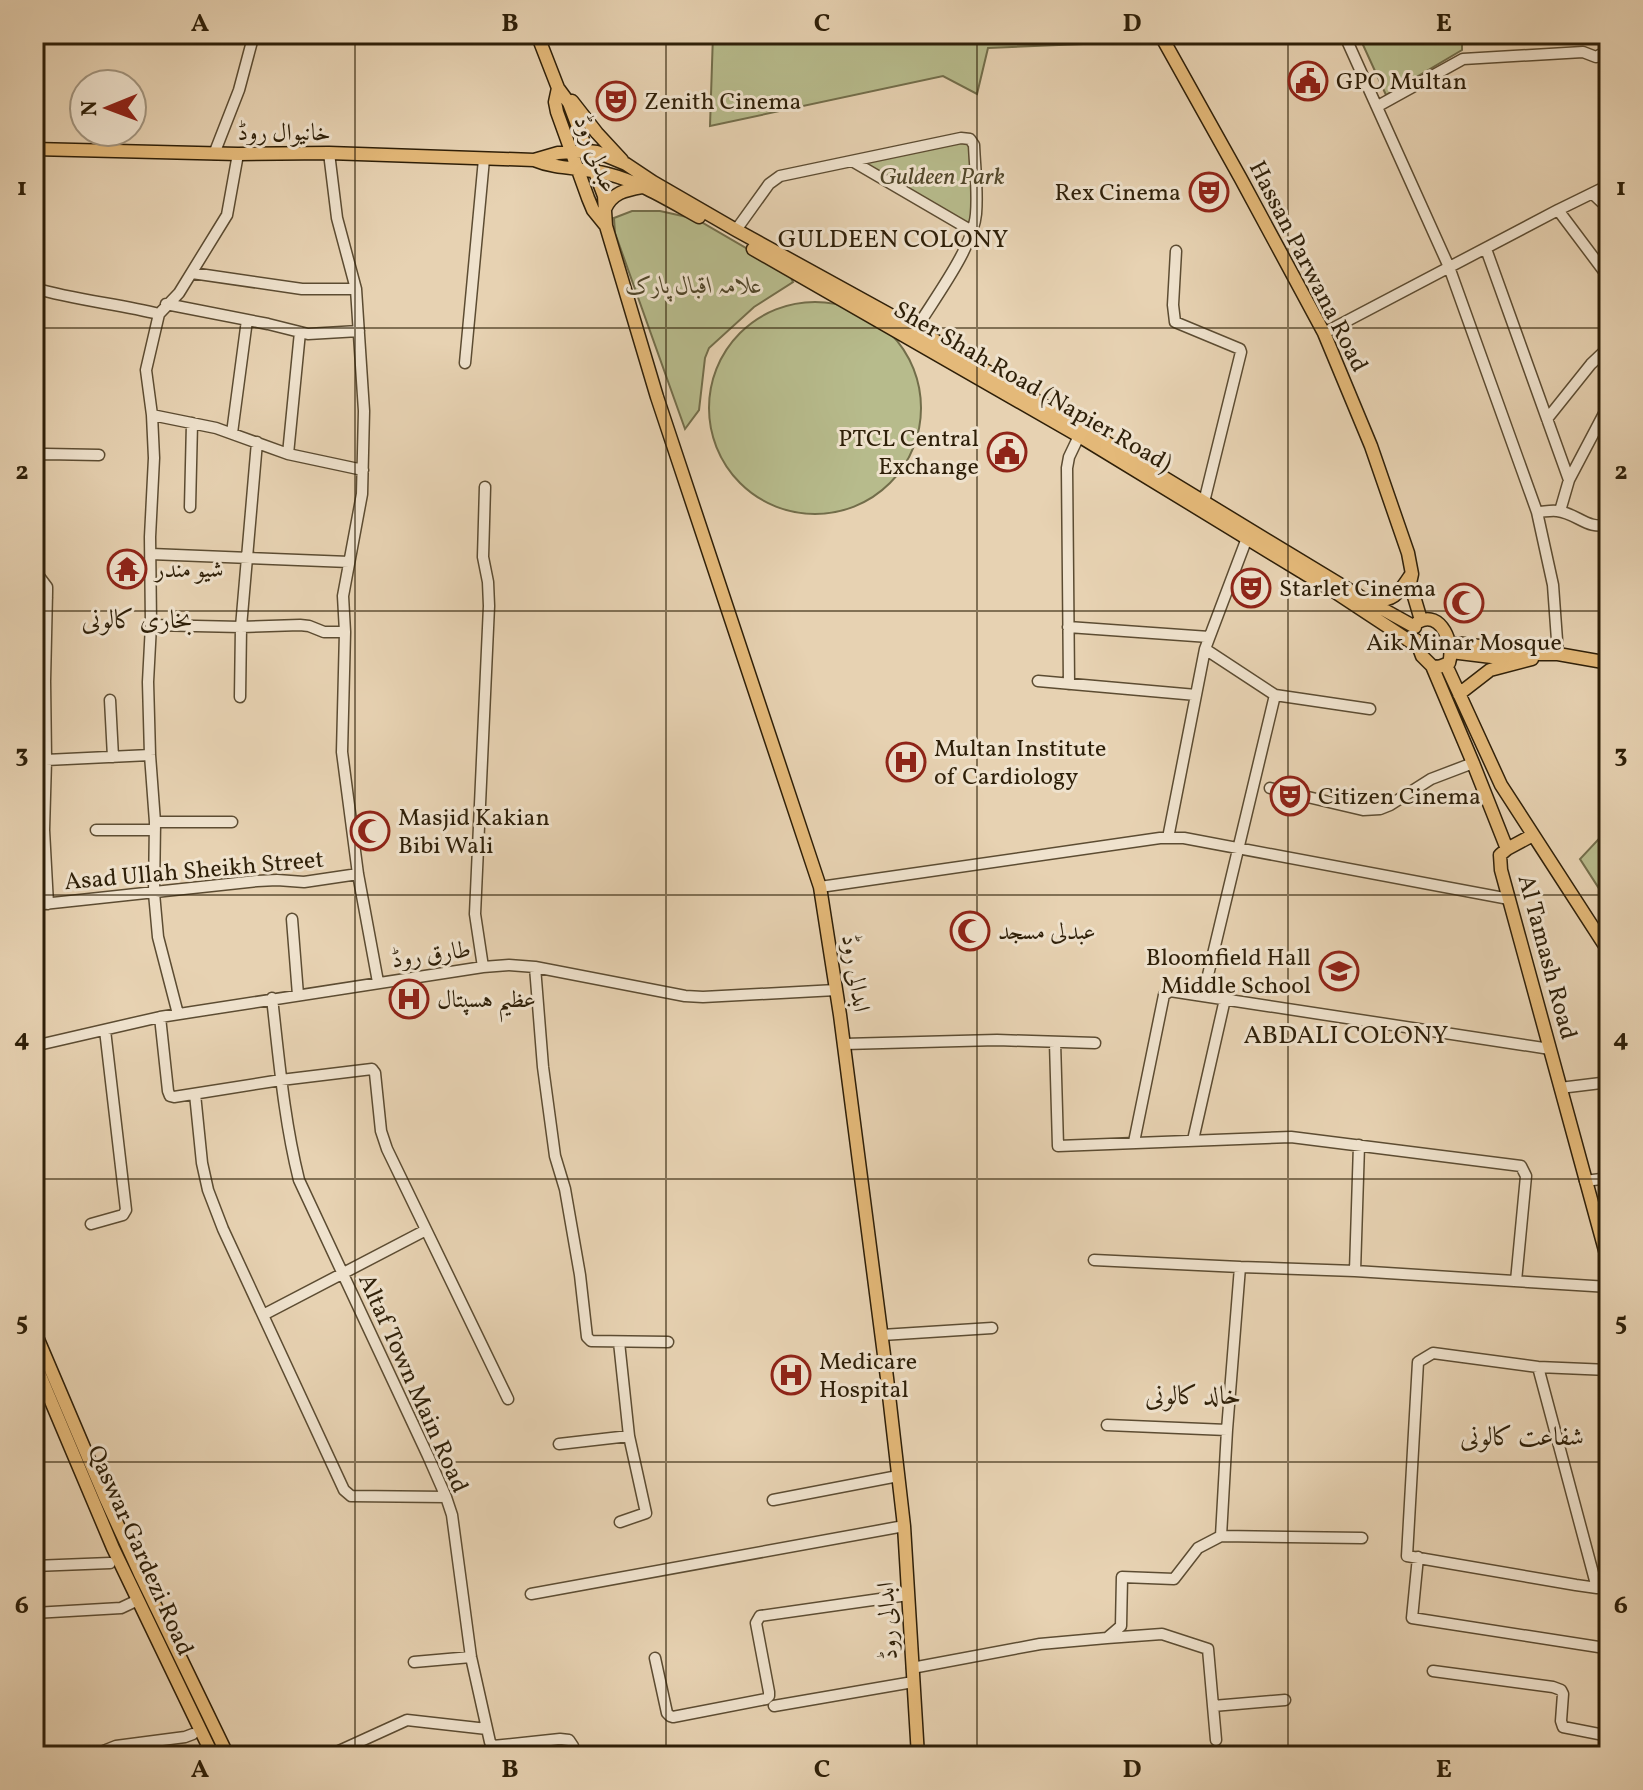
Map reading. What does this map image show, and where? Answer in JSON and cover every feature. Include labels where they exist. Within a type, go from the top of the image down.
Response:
[{"type":"main road","points":[[537,34],[558,88],[626,164],[669,196]]},
{"type":"main road","name":"Hassan Parwana Road","points":[[1160,34],[1324,333],[1371,446],[1408,553],[1412,574],[1417,580],[1422,622]]},
{"type":"main road","name":"عبدلی روڈ","points":[[558,88],[569,103],[604,196],[606,226]]},
{"type":"main road","name":"عبدلی روڈ","points":[[558,88],[555,102],[557,112],[593,210],[606,226]]},
{"type":"main road","name":"خانیوال روڈ","points":[[34,149],[214,154],[329,153],[534,160],[561,168],[613,175],[669,196]]},
{"type":"main road","name":"خانیوال روڈ","points":[[534,160],[558,153],[587,151]]},
{"type":"main road","points":[[587,151],[626,164]]},
{"type":"main road","points":[[605,209],[609,200],[617,194],[642,187]]},
{"type":"main road","name":"Sher Shah Road (Napier Road)","points":[[669,196],[736,230],[1247,538],[1361,600]]},
{"type":"main road","name":"Sher Shah Road (Napier Road)","points":[[669,196],[866,308],[916,329],[1204,502],[1361,600],[1374,617],[1417,646]]},
{"type":"main road","name":"ابدالی روڈ","points":[[606,226],[657,397],[820,887],[844,1044],[904,1526],[918,1756]]},
{"type":"main road","points":[[1361,600],[1391,599],[1412,574]]},
{"type":"main road","points":[[1361,600],[1422,622],[1435,620],[1440,625],[1459,694],[1493,770],[1609,952]]},
{"type":"main road","points":[[1422,622],[1415,638],[1417,646],[1432,666],[1507,849],[1533,835]]},
{"type":"main road","points":[[1448,653],[1500,658],[1509,653],[1552,655],[1609,663]]},
{"type":"main road","points":[[1432,666],[1436,668],[1448,653]]},
{"type":"main road","points":[[1459,694],[1490,670],[1552,655]]},
{"type":"main road","name":"Al Tamash Road","points":[[1507,849],[1500,855],[1499,861],[1609,1265]]},
{"type":"main road","points":[[34,1330],[135,1563],[228,1756]]},
{"type":"main road","name":"Qaswar Gardezi Road","points":[[34,1361],[113,1548],[213,1756]]},
{"type":"street","points":[[214,154],[239,90],[254,34]]},
{"type":"street","points":[[1344,34],[1449,267],[1537,512],[1553,585],[1552,655]]},
{"type":"street","points":[[1378,106],[1463,59],[1583,52],[1596,57],[1609,50]]},
{"type":"street","points":[[736,230],[774,179],[780,176],[961,138],[970,139],[974,145],[976,170],[976,216],[972,231],[957,264],[916,329]]},
{"type":"street","points":[[329,153],[337,218],[356,289],[364,411],[361,505],[343,596],[342,752],[358,874],[378,982]]},
{"type":"street","points":[[178,1014],[158,937],[154,893],[155,826],[148,682],[154,458],[146,370],[163,309],[179,293],[227,215],[238,154]]},
{"type":"street","points":[[465,363],[484,159]]},
{"type":"street","points":[[852,161],[972,231]]},
{"type":"street","points":[[1324,333],[1609,185]]},
{"type":"street","points":[[1593,194],[1609,209]]},
{"type":"street","points":[[1558,210],[1609,278]]},
{"type":"street","points":[[1486,249],[1569,480]]},
{"type":"street","points":[[1176,251],[1175,322],[1241,352],[1204,502]]},
{"type":"street","points":[[192,273],[314,291],[356,289]]},
{"type":"street","points":[[34,288],[116,304],[247,320],[300,332],[359,331]]},
{"type":"street","points":[[232,433],[247,320]]},
{"type":"street","points":[[288,454],[300,332]]},
{"type":"street","points":[[1547,419],[1591,364],[1609,347]]},
{"type":"street","points":[[1560,511],[1569,480],[1609,404]]},
{"type":"street","points":[[152,415],[232,433],[288,454],[363,470]]},
{"type":"street","points":[[190,507],[192,423]]},
{"type":"street","points":[[1069,684],[1067,468],[1079,436]]},
{"type":"street","points":[[240,697],[241,627],[257,442]]},
{"type":"street","points":[[34,455],[99,455]]},
{"type":"street","points":[[483,967],[475,914],[489,606],[483,557],[485,487]]},
{"type":"street","points":[[34,506],[38,575],[47,587],[46,760],[40,818],[44,830],[48,904]]},
{"type":"street","points":[[1537,512],[1560,511],[1587,524],[1609,524]]},
{"type":"street","points":[[1168,838],[1205,649],[1247,538]]},
{"type":"street","points":[[151,554],[349,562]]},
{"type":"street","points":[[34,598],[47,598]]},
{"type":"street","points":[[151,625],[300,625],[324,632],[345,632]]},
{"type":"street","points":[[1068,627],[1209,637]]},
{"type":"street","points":[[1205,649],[1275,695],[1370,709]]},
{"type":"street","points":[[1038,681],[1196,695]]},
{"type":"street","points":[[1203,996],[1275,695]]},
{"type":"street","points":[[110,700],[113,757]]},
{"type":"street","points":[[46,760],[150,755]]},
{"type":"street","points":[[1270,788],[1363,810],[1380,809],[1431,779],[1473,763]]},
{"type":"street","points":[[96,830],[232,822]]},
{"type":"street","points":[[820,887],[1184,838],[1509,899]]},
{"type":"street","name":"Asad Ullah Sheikh Street","points":[[34,905],[257,881],[304,882],[358,874]]},
{"type":"street","points":[[292,919],[298,995]]},
{"type":"street","name":"طارق روڈ","points":[[34,1046],[160,1017],[378,982],[509,965],[535,967],[685,996],[836,990]]},
{"type":"street","points":[[535,967],[543,1067],[555,1156],[565,1189],[586,1331],[591,1341],[668,1342]]},
{"type":"street","points":[[1134,1142],[1164,995],[1170,991],[1550,1049]]},
{"type":"street","name":"Altaf Town Main Road","points":[[272,998],[281,1080],[299,1180],[428,1456],[452,1515],[471,1657],[487,1729]]},
{"type":"street","points":[[1193,1140],[1225,999]]},
{"type":"street","points":[[160,1017],[170,1096],[174,1097],[372,1069],[384,1140],[508,1399]]},
{"type":"street","points":[[91,1224],[123,1215],[126,1210],[105,1030]]},
{"type":"street","points":[[844,1044],[997,1040],[1095,1043]]},
{"type":"street","points":[[1055,1042],[1058,1146],[1291,1137],[1521,1166],[1526,1176],[1516,1281]]},
{"type":"street","points":[[1560,1088],[1609,1082]]},
{"type":"street","points":[[195,1094],[208,1190],[223,1229],[346,1493],[351,1496],[446,1497]]},
{"type":"street","points":[[1355,1271],[1359,1145]]},
{"type":"street","points":[[1585,1181],[1609,1178]]},
{"type":"street","points":[[263,1315],[426,1230]]},
{"type":"street","points":[[1094,1260],[1355,1271],[1609,1287]]},
{"type":"street","points":[[1221,1536],[1240,1267]]},
{"type":"street","points":[[882,1335],[992,1328]]},
{"type":"street","points":[[619,1342],[629,1436],[646,1513],[620,1522]]},
{"type":"street","points":[[1609,1370],[1538,1367],[1433,1353],[1418,1362],[1407,1556],[1597,1588],[1609,1586]]},
{"type":"street","points":[[1538,1367],[1597,1588]]},
{"type":"street","points":[[1107,1425],[1227,1430]]},
{"type":"street","points":[[559,1444],[629,1436]]},
{"type":"street","points":[[773,1500],[898,1476]]},
{"type":"street","points":[[531,1594],[904,1526]]},
{"type":"street","points":[[1107,1638],[1121,1626],[1122,1577],[1174,1579],[1198,1548],[1221,1536],[1362,1538]]},
{"type":"street","points":[[1418,1557],[1412,1618],[1605,1648]]},
{"type":"street","points":[[34,1566],[110,1563]]},
{"type":"street","points":[[655,1658],[670,1716],[766,1699],[769,1692],[756,1623],[760,1616],[908,1595]]},
{"type":"street","points":[[34,1613],[121,1608],[138,1600]]},
{"type":"street","points":[[912,1668],[1040,1644],[1162,1634],[1208,1649],[1216,1740]]},
{"type":"street","points":[[414,1662],[471,1657]]},
{"type":"street","points":[[1433,1671],[1553,1687],[1563,1694],[1563,1727],[1609,1736]]},
{"type":"street","points":[[774,1706],[913,1682]]},
{"type":"street","points":[[1213,1706],[1285,1700]]},
{"type":"street","points":[[328,1756],[407,1720],[487,1729],[493,1746],[569,1740],[574,1756]]},
{"type":"street","points":[[91,1756],[116,1746],[193,1734]]},
{"type":"green space","points":[[713,34],[1151,34],[1155,41],[988,48],[977,94],[943,76],[710,126]]},
{"type":"green space","points":[[1358,34],[1462,34],[1462,50],[1386,95]]},
{"type":"green space","name":"Guldeen Park","points":[[961,138],[974,145],[972,231],[852,161]]},
{"type":"green space","name":"علامہ اقبال پارک","points":[[632,211],[660,211],[696,219],[789,273],[793,282],[754,307],[709,348],[699,410],[685,429],[615,233],[614,218]]},
{"type":"green space","points":[[815,302],[856,310],[890,333],[913,367],[921,408],[913,449],[890,483],[856,506],[815,514],[774,506],[740,483],[717,449],[709,408],[717,367],[740,333],[774,310]]},
{"type":"green space","points":[[1609,828],[1609,904],[1580,859]]},
{"type":"place","name":"GPO Multan","points":[[1308,81]]},
{"type":"place","name":"Zenith Cinema","points":[[616,101]]},
{"type":"place","name":"Rex Cinema","points":[[1209,192]]},
{"type":"place","name":"PTCL Central Exchange","points":[[1007,452]]},
{"type":"place","name":"شیو مندر","points":[[127,569]]},
{"type":"place","name":"Starlet Cinema","points":[[1251,588]]},
{"type":"place","name":"Aik Minar Mosque","points":[[1464,603]]},
{"type":"place","name":"Multan Institute of Cardiology","points":[[906,762]]},
{"type":"place","name":"Citizen Cinema","points":[[1290,796]]},
{"type":"place","name":"Masjid Kakian Bibi Wali","points":[[370,831]]},
{"type":"place","name":"عبدلی مسجد","points":[[970,931]]},
{"type":"place","name":"Bloomfield Hall Middle School","points":[[1339,971]]},
{"type":"place","name":"عظیم ہسپتال","points":[[409,999]]},
{"type":"place","name":"Medicare Hospital","points":[[791,1375]]},
{"type":"district","name":"GULDEEN COLONY","points":[[893,238]]},
{"type":"district","name":"بخاری کالونی","points":[[137,619]]},
{"type":"district","name":"ABDALI COLONY","points":[[1346,1034]]},
{"type":"district","name":"خالد کالونی","points":[[1193,1395]]},
{"type":"district","name":"شفاعت کالونی","points":[[1522,1436]]}]
